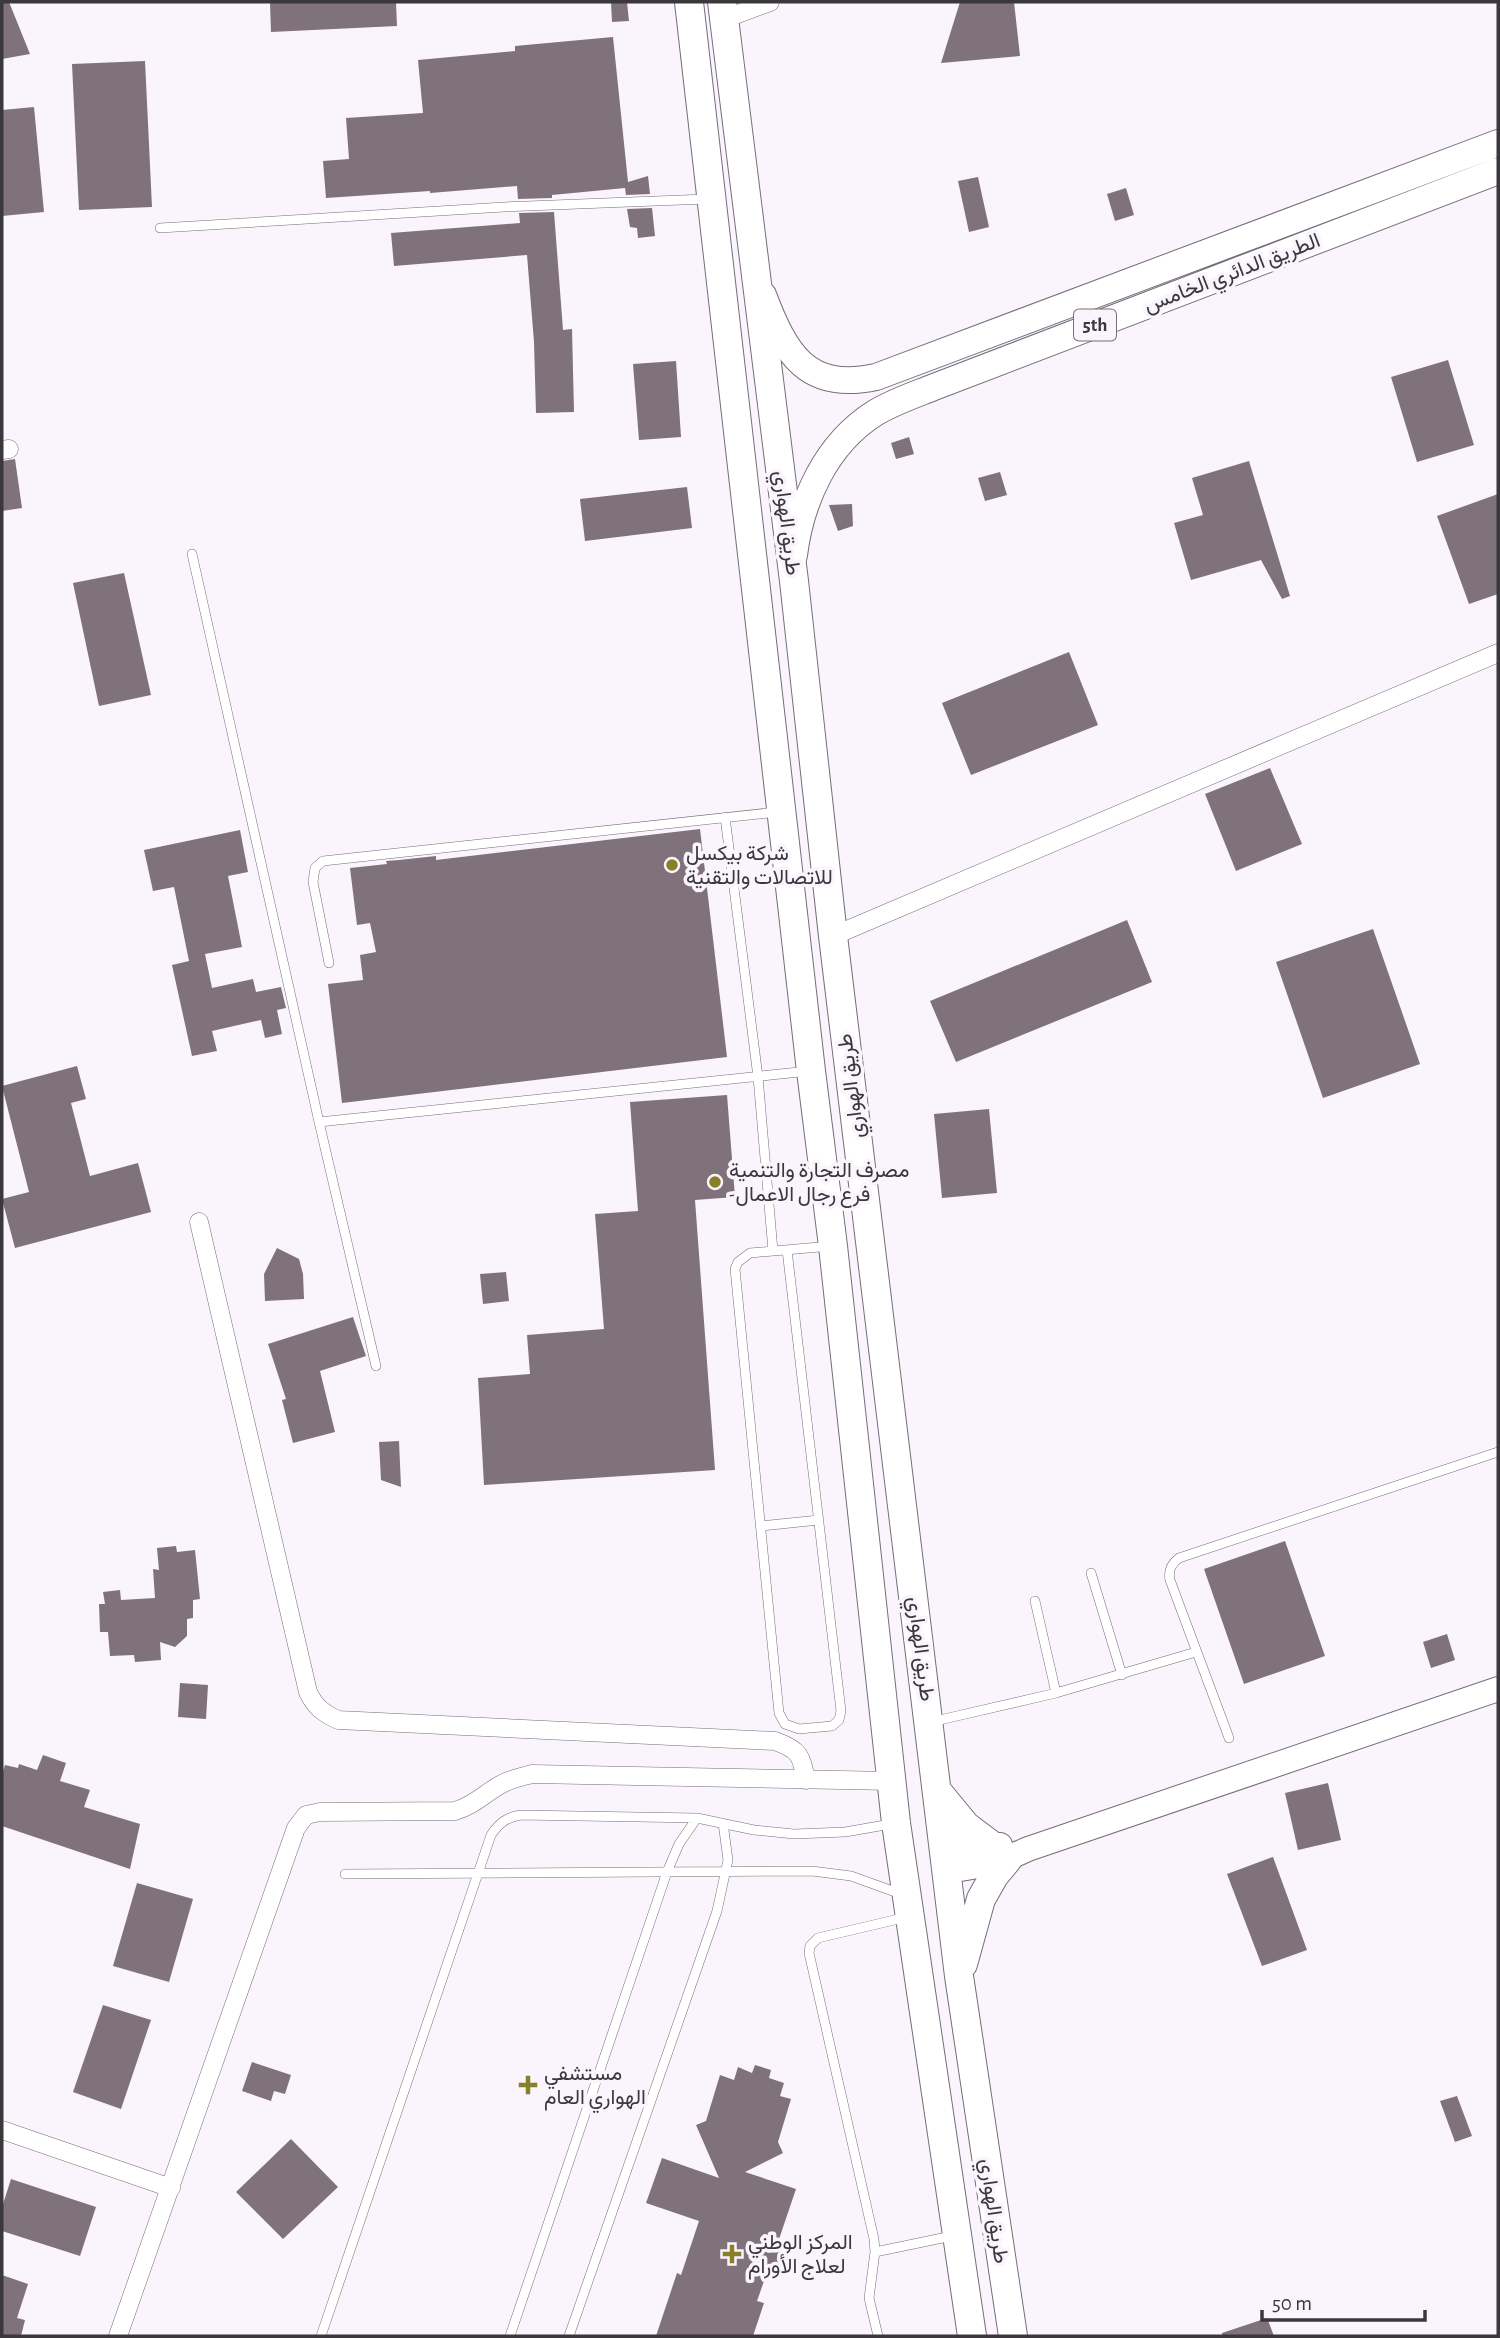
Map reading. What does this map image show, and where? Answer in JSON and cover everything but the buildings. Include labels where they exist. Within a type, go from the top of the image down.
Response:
[{"type":"highway","name":"طريق الهواري","points":[[689,2],[833,1246],[896,1823],[972,2336]]},
{"type":"highway","name":"طريق الهواري","points":[[723,10],[794,581],[833,936],[945,1858],[1013,2336]]},
{"type":"highway","points":[[819,1134],[857,1130]]},
{"type":"highway","points":[[938,1792],[967,1826],[1009,1851],[981,1899],[960,1976]]},
{"type":"main road","name":"الطريق الدائري الخامس","points":[[756,276],[783,339],[797,360],[829,379],[857,381],[876,377],[1498,143]]},
{"type":"main road","name":"الطريق الدائري الخامس","points":[[794,581],[797,533],[811,487],[838,447],[873,414],[934,387],[1498,171]]},
{"type":"main road","points":[[945,1858],[992,1864],[1009,1851],[1498,1689]]},
{"type":"street","points":[[723,10],[770,2]]},
{"type":"street","points":[[833,936],[1498,653]]},
{"type":"street","points":[[200,1222],[308,1692],[324,1714],[338,1720],[775,1741],[792,1747],[801,1757],[806,1780]]},
{"type":"street","points":[[118,2336],[296,1828],[306,1815],[320,1812],[455,1811],[469,1807],[511,1779],[532,1774],[893,1782]]},
{"type":"street","points":[[2,2130],[171,2188]]},
{"type":"lane","points":[[160,228],[504,207],[713,199]]},
{"type":"lane","points":[[192,554],[376,1366]]},
{"type":"lane","points":[[329,963],[313,882],[315,868],[323,860],[782,811]]},
{"type":"lane","points":[[725,817],[758,1077],[772,1251]]},
{"type":"lane","points":[[319,1122],[811,1071]]},
{"type":"lane","points":[[787,1250],[841,1711],[839,1720],[832,1726],[799,1729],[785,1724],[779,1713],[735,1269],[743,1256],[750,1253],[833,1246]]},
{"type":"lane","points":[[1229,1738],[1170,1580],[1170,1568],[1179,1558],[1498,1452]]},
{"type":"lane","points":[[761,1526],[818,1520]]},
{"type":"lane","points":[[1090,1573],[1122,1675]]},
{"type":"lane","points":[[1035,1601],[1056,1693]]},
{"type":"lane","points":[[930,1722],[1056,1693],[1196,1652]]},
{"type":"lane","points":[[321,2336],[491,1835],[496,1827],[512,1816],[521,1815],[697,1818],[754,1830],[794,1834],[845,1832],[896,1823]]},
{"type":"lane","points":[[510,2336],[667,1872],[680,1844],[697,1818]]},
{"type":"lane","points":[[569,2336],[717,1911],[727,1872],[723,1823]]},
{"type":"lane","points":[[345,1874],[792,1870],[831,1873],[870,1881],[907,1907]]},
{"type":"lane","points":[[878,2336],[869,2298],[874,2239],[809,1952],[818,1938],[907,1907]]},
{"type":"lane","points":[[875,2252],[957,2235]]},
{"type":"place","name":"شركة بيكسل للاتصالات والتقنية","points":[[672,865]]},
{"type":"place","name":"مصرف التجارة والتنمية -فرع رجال الاعمال","points":[[715,1182]]},
{"type":"place","name":"مستشفي الهواري العام","points":[[528,2085]]},
{"type":"place","name":"المركز الوطني لعلاج الأورام","points":[[732,2254]]}]
